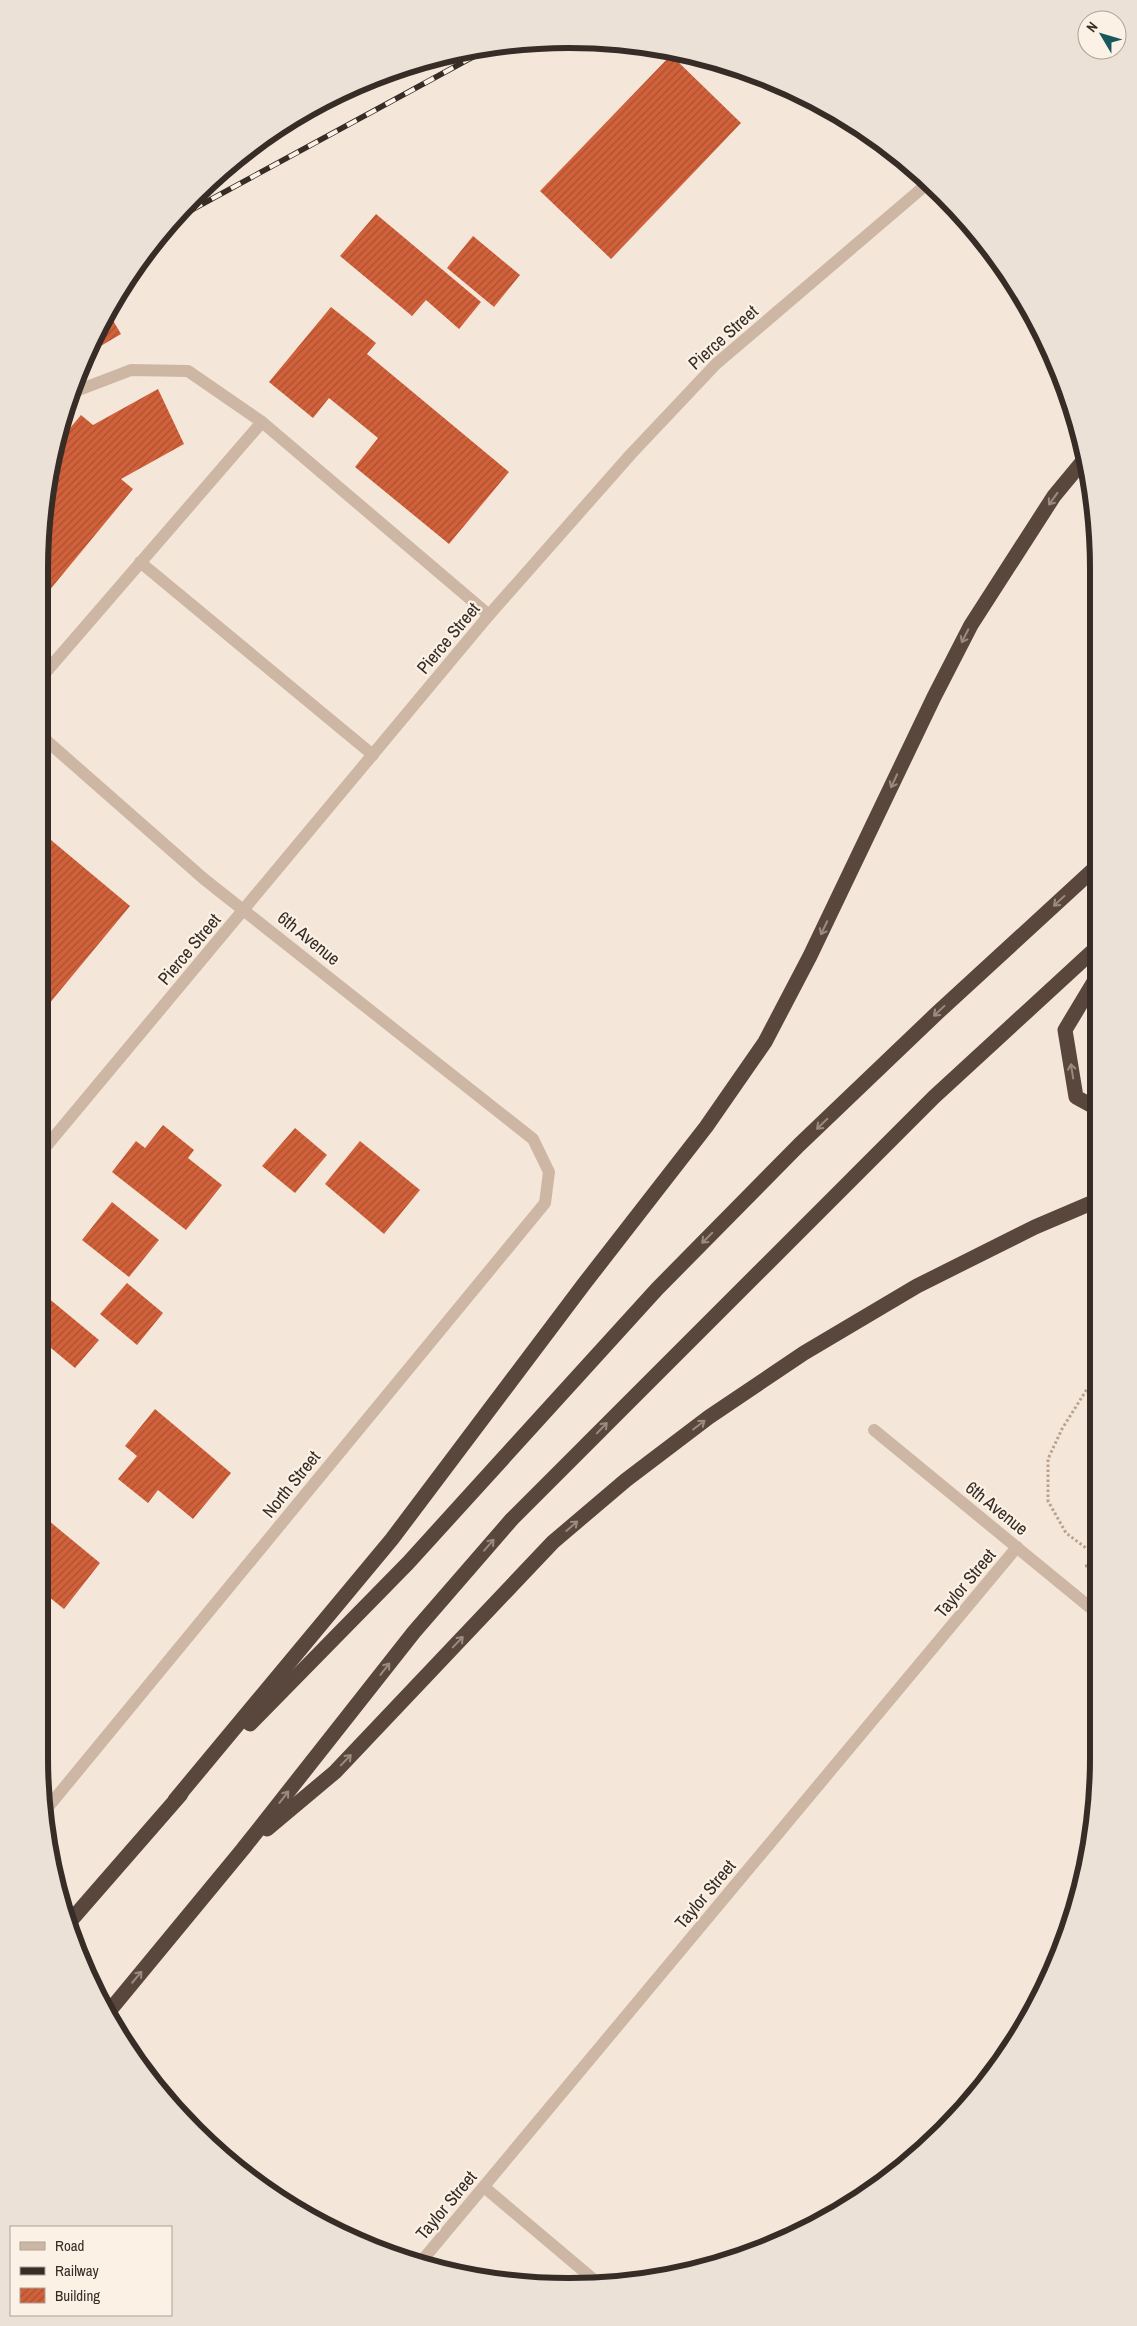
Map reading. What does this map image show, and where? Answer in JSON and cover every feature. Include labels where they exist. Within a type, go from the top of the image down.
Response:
[{"type":"highway","points":[[73,1918],[175,1800],[392,1539],[584,1284],[706,1127],[765,1042],[810,956],[934,696],[971,625],[1054,496],[1079,467]]},
{"type":"highway","points":[[175,1800],[408,1564],[533,1423],[664,1282],[934,1015],[1090,873]]},
{"type":"highway","points":[[112,2008],[243,1849],[414,1632],[512,1519],[934,1097],[1090,954]]},
{"type":"highway","points":[[1090,988],[1065,1030],[1076,1097],[1090,1105]]},
{"type":"highway","points":[[243,1849],[335,1772],[553,1542],[626,1480],[709,1417],[812,1348],[917,1286],[1034,1227],[1090,1204]]},
{"type":"street","name":"Pierce Street","points":[[48,1144],[489,615],[631,454],[716,364],[923,187]]},
{"type":"street","points":[[79,390],[131,370],[188,371],[262,422],[489,615]]},
{"type":"street","points":[[48,669],[262,422]]},
{"type":"street","points":[[140,562],[373,755]]},
{"type":"street","name":"6th Avenue","points":[[48,742],[204,879],[245,909],[533,1139],[549,1172]]},
{"type":"street","name":"North Street","points":[[50,1805],[545,1203],[549,1172]]},
{"type":"street","name":"6th Avenue","points":[[874,1430],[1090,1607]]},
{"type":"street","name":"Taylor Street","points":[[425,2258],[1017,1547]]},
{"type":"street","points":[[484,2187],[591,2277]]},
{"type":"path","points":[[1090,1386],[1062,1429],[1048,1459],[1048,1502],[1066,1533],[1090,1551]]},
{"type":"building","points":[[668,58],[675,59],[741,123],[611,259],[540,191]]},
{"type":"building","points":[[376,214],[481,302],[459,329],[426,300],[412,316],[340,256]]},
{"type":"building","points":[[473,236],[520,275],[494,307],[447,268]]},
{"type":"building","points":[[331,307],[376,343],[367,354],[509,472],[449,544],[355,467],[378,438],[329,398],[313,418],[269,382]]},
{"type":"building","points":[[112,318],[121,334],[99,347],[98,345]]},
{"type":"building","points":[[158,389],[184,444],[121,479],[133,489],[48,592],[49,534],[52,500],[65,434],[81,415],[93,425]]},
{"type":"building","points":[[48,838],[130,906],[48,1005]]},
{"type":"building","points":[[163,1125],[194,1150],[188,1158],[222,1185],[186,1230],[112,1172],[136,1141],[145,1148]]},
{"type":"building","points":[[295,1128],[327,1155],[295,1193],[262,1166]]},
{"type":"building","points":[[360,1141],[420,1190],[384,1234],[325,1184]]},
{"type":"building","points":[[112,1202],[159,1240],[129,1277],[82,1240]]},
{"type":"building","points":[[127,1283],[163,1313],[137,1345],[100,1314]]},
{"type":"building","points":[[48,1298],[99,1340],[75,1368],[48,1346]]},
{"type":"building","points":[[155,1409],[231,1473],[193,1519],[158,1490],[148,1503],[118,1479],[137,1456],[125,1446]]},
{"type":"building","points":[[48,1520],[100,1563],[64,1609],[48,1596]]},
{"type":"railway","points":[[190,211],[473,57]]},
{"type":"railway","points":[[308,117],[323,109]]}]
